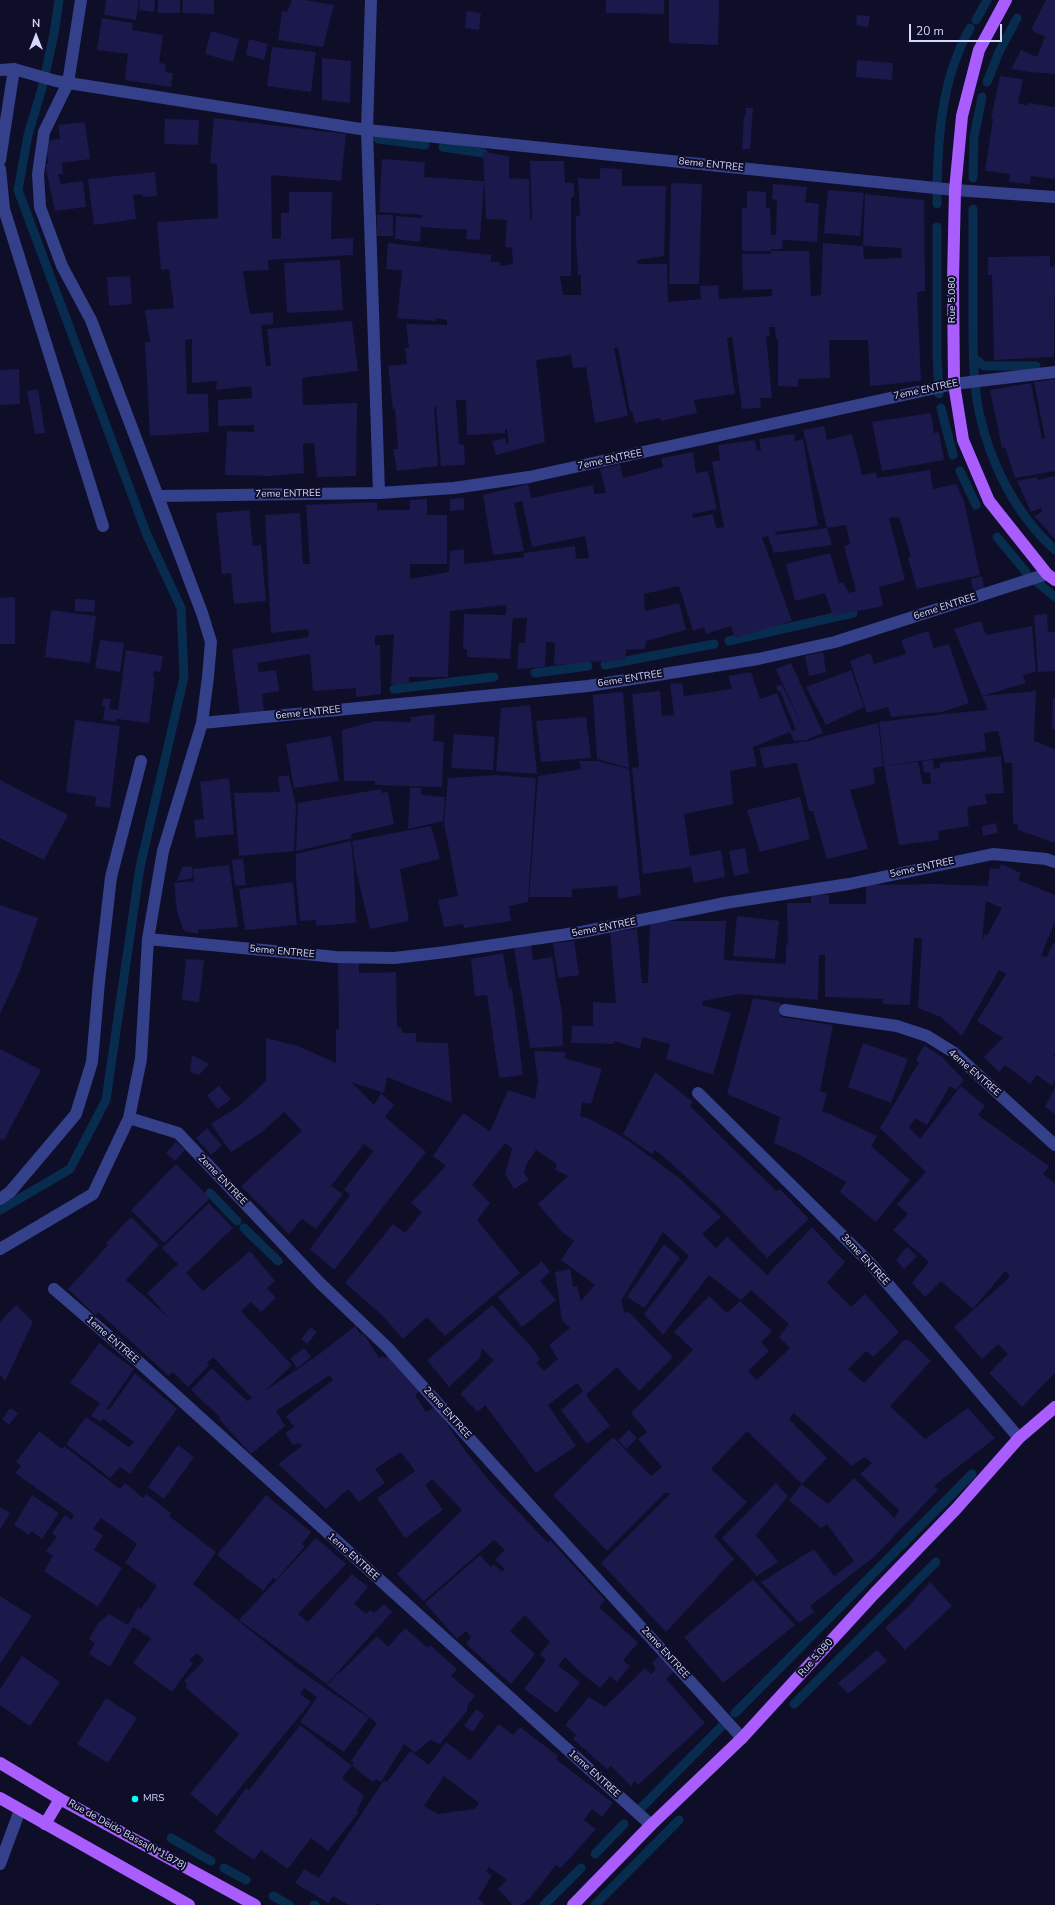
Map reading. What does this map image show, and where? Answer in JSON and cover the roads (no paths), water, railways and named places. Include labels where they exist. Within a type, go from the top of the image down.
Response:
[{"type":"main road","name":"Rue 5.080","points":[[1006,0],[979,50],[962,116],[955,190],[953,280],[954,384],[963,440],[989,501],[1051,577]]},
{"type":"main road","name":"Rue 5.080","points":[[573,1905],[651,1825],[742,1738],[874,1594],[956,1509],[1019,1438],[1055,1407]]},
{"type":"main road","name":"Rue de Deido Bassa(N°1.878)","points":[[0,1763],[60,1799],[255,1905]]},
{"type":"main road","points":[[0,1798],[190,1905]]},
{"type":"main road","points":[[45,1824],[60,1799]]},
{"type":"street","points":[[0,1249],[93,1194],[129,1118],[141,1059],[148,939],[163,851],[202,723],[211,642],[158,496],[91,320],[62,266],[40,206],[38,174],[44,132],[62,82],[81,0]]},
{"type":"street","points":[[370,0],[367,130],[379,493]]},
{"type":"street","points":[[0,70],[14,69],[0,160]]},
{"type":"street","name":"8eme ENTREE","points":[[14,69],[34,76],[62,82],[367,130],[955,190],[1055,197]]},
{"type":"street","points":[[0,169],[4,209],[103,526]]},
{"type":"street","name":"7eme ENTREE","points":[[158,496],[379,493],[454,488],[529,477],[954,384],[1055,372]]},
{"type":"street","name":"6eme ENTREE","points":[[202,723],[588,686],[758,659],[835,642],[1051,577]]},
{"type":"street","points":[[0,1199],[10,1192],[76,1114],[92,1062],[98,982],[111,877],[141,761]]},
{"type":"street","name":"5eme ENTREE","points":[[148,939],[336,957],[394,958],[582,932],[725,903],[849,884],[992,854],[1046,859],[1055,862]]},
{"type":"street","name":"4eme ENTREE","points":[[785,1010],[897,1026],[926,1036],[953,1052],[1055,1145]]},
{"type":"street","name":"3eme ENTREE","points":[[698,1093],[870,1263],[1019,1438]]},
{"type":"street","name":"2eme ENTREE","points":[[129,1118],[178,1133],[320,1283],[388,1348],[742,1738]]},
{"type":"street","name":"1eme ENTREE","points":[[54,1290],[140,1363],[651,1825]]},
{"type":"street","points":[[0,1864],[20,1810]]},
{"type":"waterway","points":[[0,1210],[70,1169],[106,1100],[140,867],[184,677],[181,608],[147,535],[18,190],[28,135],[42,88],[54,34],[59,0]]},
{"type":"waterway","points":[[976,20],[987,0]]},
{"type":"waterway","points":[[987,82],[999,52],[1017,18]]},
{"type":"waterway","points":[[937,204],[938,159],[942,114],[946,91],[960,48],[970,28]]},
{"type":"waterway","points":[[973,178],[974,137],[982,97]]},
{"type":"waterway","points":[[378,139],[425,145]]},
{"type":"waterway","points":[[443,147],[483,153]]},
{"type":"waterway","points":[[973,209],[973,353],[974,377],[979,412],[990,450],[1006,487],[1028,521],[1055,550]]},
{"type":"waterway","points":[[937,227],[937,355],[939,394]]},
{"type":"waterway","points":[[974,358],[984,366],[1036,366]]},
{"type":"waterway","points":[[941,408],[953,455]]},
{"type":"waterway","points":[[960,471],[976,505]]},
{"type":"waterway","points":[[997,537],[1026,572]]},
{"type":"waterway","points":[[1038,583],[1055,597]]},
{"type":"waterway","points":[[729,641],[853,613]]},
{"type":"waterway","points":[[605,665],[714,644]]},
{"type":"waterway","points":[[535,673],[588,666]]},
{"type":"waterway","points":[[394,689],[494,677]]},
{"type":"waterway","points":[[210,1193],[237,1221]]},
{"type":"waterway","points":[[244,1228],[278,1261]]},
{"type":"waterway","points":[[735,1713],[972,1474]]},
{"type":"waterway","points":[[794,1704],[936,1562]]},
{"type":"waterway","points":[[639,1810],[722,1726]]},
{"type":"waterway","points":[[595,1905],[679,1820]]},
{"type":"waterway","points":[[595,1854],[624,1824]]},
{"type":"waterway","points":[[171,1838],[211,1861]]},
{"type":"waterway","points":[[224,1868],[246,1880]]},
{"type":"waterway","points":[[544,1905],[581,1868]]},
{"type":"waterway","points":[[273,1896],[289,1905]]},
{"type":"place","name":"MRS","points":[[135,1799]]}]
